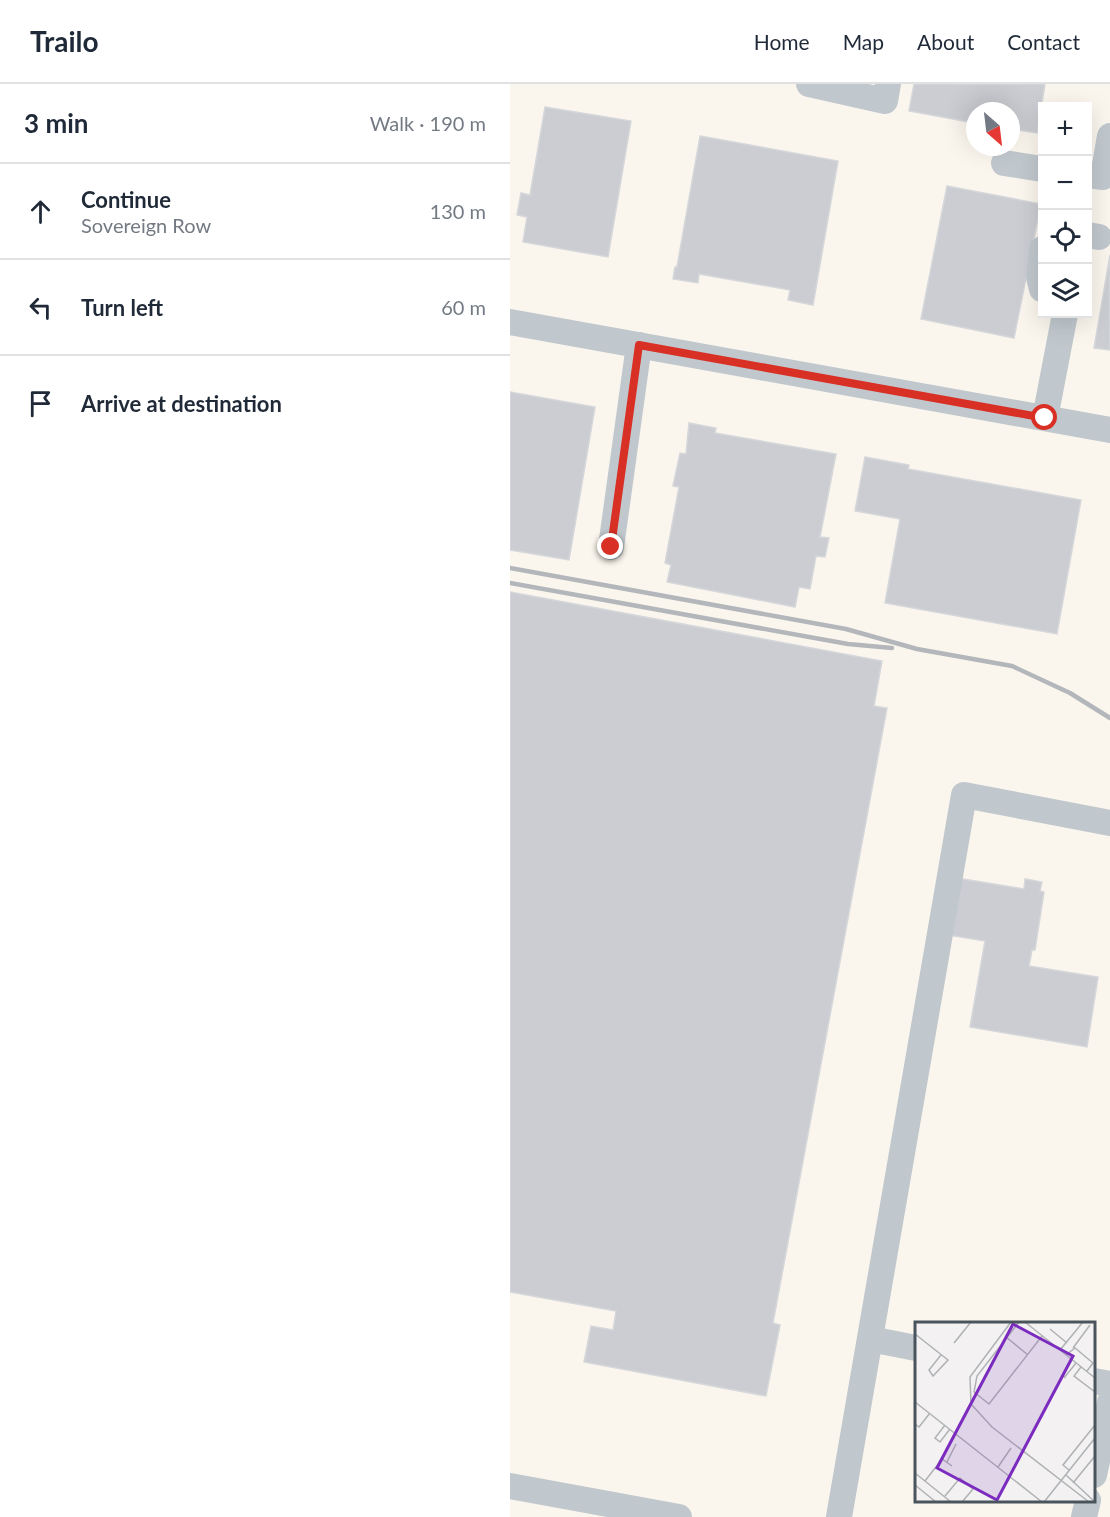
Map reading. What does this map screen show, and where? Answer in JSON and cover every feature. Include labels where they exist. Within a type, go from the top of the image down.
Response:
[{"type":"street","points":[[809,84],[885,101],[888,84]]},
{"type":"street","points":[[1092,176],[1103,177],[1110,136]]},
{"type":"street","points":[[1004,163],[1038,168]]},
{"type":"street","points":[[1051,318],[1059,345]]},
{"type":"street","points":[[1045,418],[1064,318]]},
{"type":"street","points":[[510,321],[1110,430]]},
{"type":"street","points":[[611,547],[639,345]]},
{"type":"street","points":[[839,1517],[964,795],[1110,823]]},
{"type":"street","points":[[870,1339],[915,1348]]},
{"type":"street","points":[[1095,1381],[1110,1384]]},
{"type":"street","points":[[1095,1470],[1110,1402]]},
{"type":"street","points":[[510,1485],[570,1507],[679,1517]]},
{"type":"street","points":[[1084,1517],[1088,1502]]},
{"type":"shaded area","points":[[510,84],[1110,84],[1110,1517],[510,1517]]},
{"type":"building","points":[[914,84],[1045,84],[1042,102],[1038,102],[1037,133],[1020,130],[1020,102],[966,102],[966,121],[909,111]]},
{"type":"building","points":[[545,107],[631,121],[608,257],[523,242],[527,217],[517,215],[521,193],[530,195]]},
{"type":"building","points":[[700,136],[838,161],[813,305],[788,300],[790,290],[699,274],[698,283],[673,279]]},
{"type":"building","points":[[947,186],[1038,203],[1038,219],[1014,338],[921,319]]},
{"type":"building","points":[[1110,255],[1110,350],[1094,348]]},
{"type":"building","points":[[510,392],[595,407],[569,560],[510,550]]},
{"type":"building","points":[[689,423],[716,428],[715,433],[836,454],[820,537],[829,538],[825,557],[816,556],[810,589],[799,587],[795,607],[667,582],[671,565],[665,563],[679,487],[673,486],[680,453],[686,454]]},
{"type":"building","points":[[865,457],[909,465],[908,469],[1081,500],[1057,634],[885,603],[900,519],[855,511]]},
{"type":"building","points":[[510,592],[882,661],[874,706],[887,708],[773,1323],[780,1325],[766,1396],[584,1362],[591,1326],[613,1330],[616,1311],[510,1292]]},
{"type":"building","points":[[957,878],[1024,889],[1025,879],[1042,882],[1040,891],[1044,892],[1035,950],[1032,950],[1029,966],[1098,977],[1087,1047],[970,1027],[985,941],[948,935]]},
{"type":"railway","points":[[510,568],[846,629],[917,649],[1012,666],[1070,693],[1110,718]]},
{"type":"railway","points":[[510,583],[848,644],[892,648]]},
{"type":"route","points":[[611,547],[639,345],[1045,418]]}]
